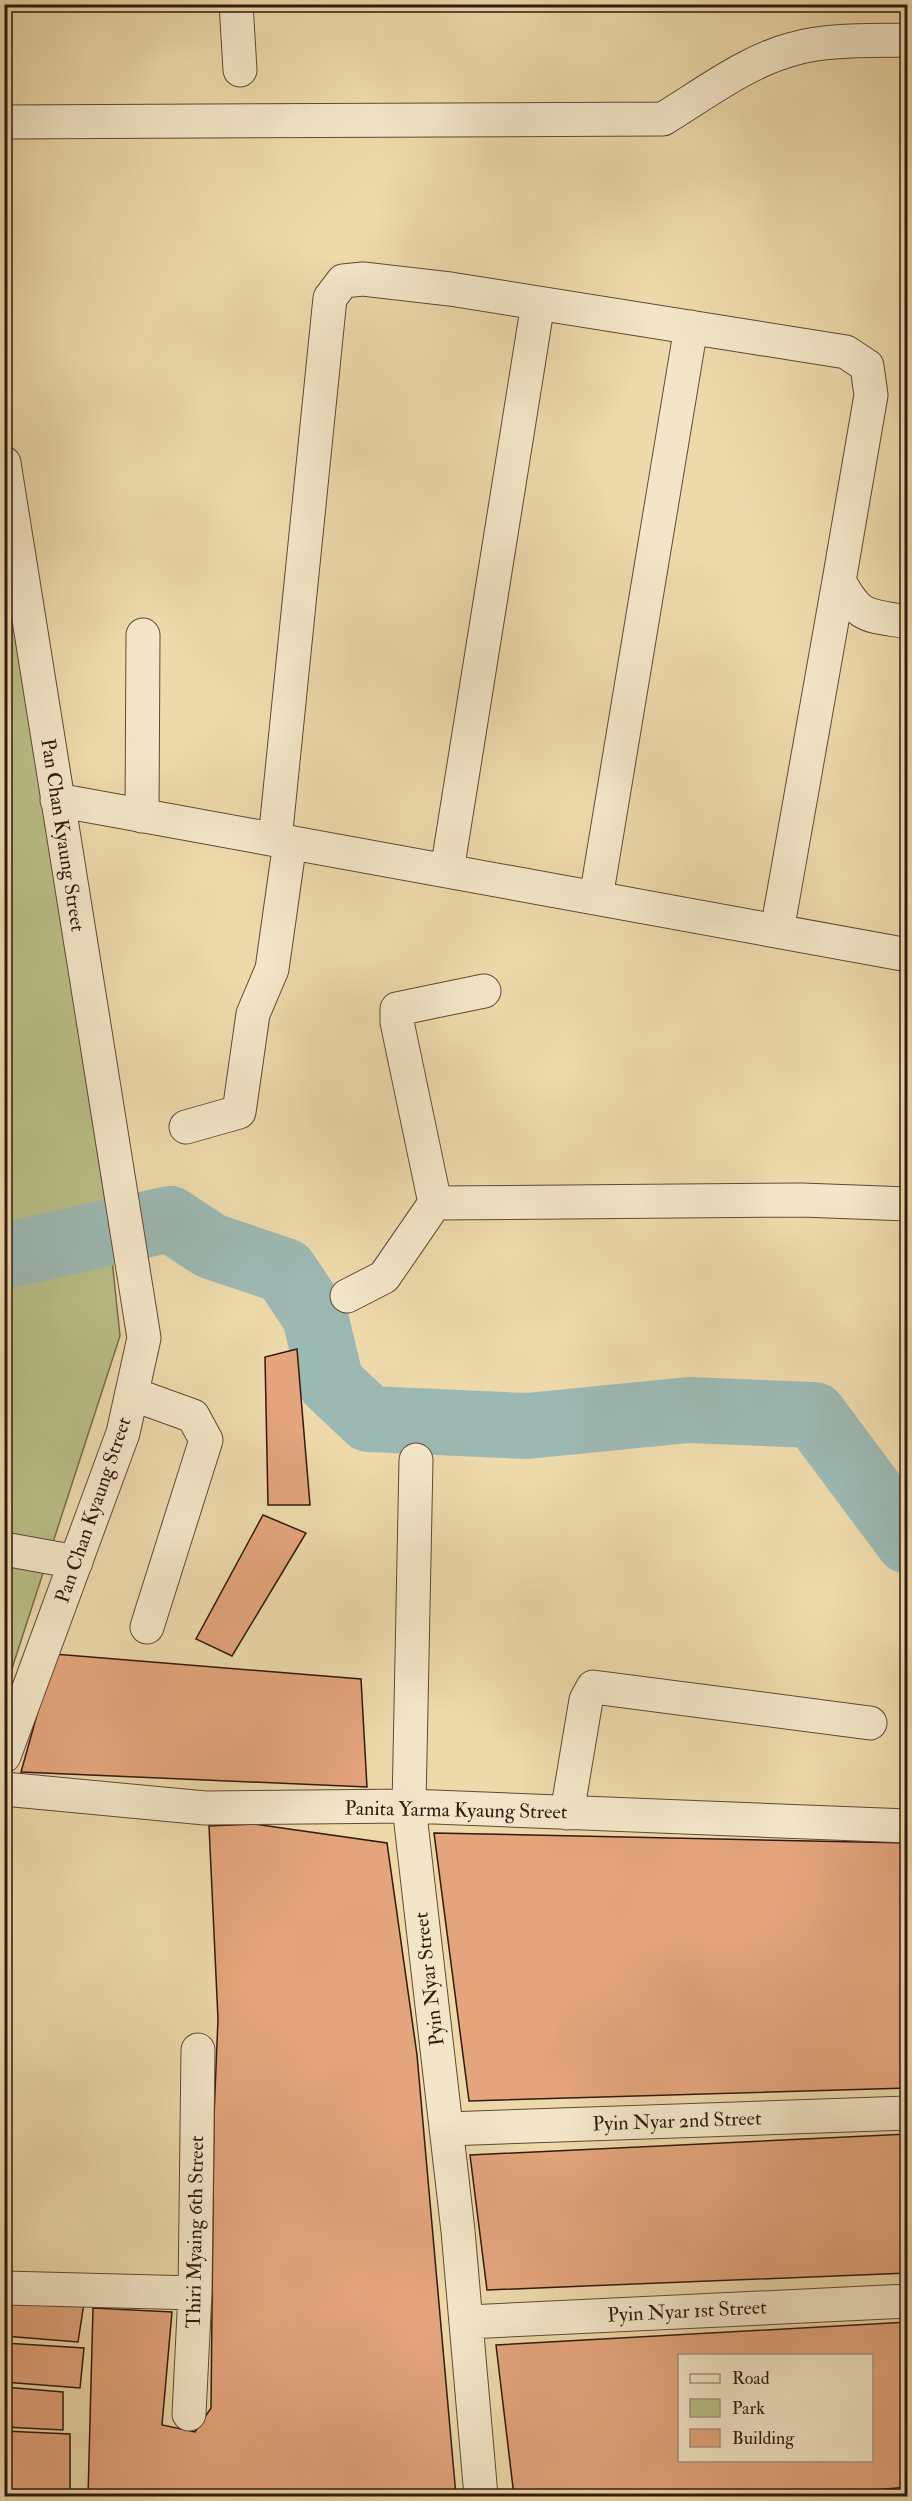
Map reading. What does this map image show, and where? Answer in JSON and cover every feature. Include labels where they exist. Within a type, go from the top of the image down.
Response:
[{"type":"street","points":[[236,4],[240,70]]},
{"type":"street","points":[[4,122],[663,119],[756,64],[794,49],[859,41],[908,40]]},
{"type":"street","points":[[186,1127],[239,1112],[253,1014],[272,969],[330,298],[343,281],[363,279],[538,303],[846,352],[867,366],[871,394],[777,931]]},
{"type":"street","points":[[447,871],[538,303]]},
{"type":"street","points":[[596,898],[691,327]]},
{"type":"street","name":"Pan Chan Kyaung Street","points":[[4,463],[144,1338],[123,1433],[4,1756]]},
{"type":"street","points":[[839,581],[852,605],[870,616],[908,622]]},
{"type":"street","points":[[142,816],[143,635]]},
{"type":"street","points":[[57,800],[908,955]]},
{"type":"street","points":[[347,1296],[384,1277],[435,1203],[397,1022],[397,1009],[484,991]]},
{"type":"street","points":[[435,1203],[802,1200],[908,1204]]},
{"type":"street","points":[[132,1394],[193,1416],[206,1440],[147,1627]]},
{"type":"street","name":"Pyin Nyar Street","points":[[416,1460],[409,1806],[467,2322],[481,2496]]},
{"type":"street","points":[[4,1549],[76,1562]]},
{"type":"street","points":[[567,1812],[586,1700],[593,1687],[870,1723]]},
{"type":"street","name":"Panita Yarma Kyaung Street","points":[[4,1789],[205,1808],[409,1806],[908,1826]]},
{"type":"street","name":"Thiri Myaing 6th Street","points":[[189,2414],[195,2294],[198,2050]]},
{"type":"street","name":"Pyin Nyar 2nd Street","points":[[446,2129],[908,2113]]},
{"type":"street","points":[[4,2288],[195,2294]]},
{"type":"street","name":"Pyin Nyar 1st Street","points":[[467,2322],[908,2301]]},
{"type":"green space","points":[[12,611],[107,1212],[120,1336],[5,1690],[4,613]]},
{"type":"building","points":[[297,1349],[310,1505],[268,1505],[265,1357]]},
{"type":"building","points":[[263,1515],[306,1533],[232,1656],[196,1639]]},
{"type":"building","points":[[54,1654],[361,1679],[367,1787],[21,1772]]},
{"type":"building","points":[[254,1824],[387,1843],[417,2055],[456,2496],[88,2496],[93,2308],[172,2312],[162,2425],[195,2432],[211,2408],[214,2116],[218,2019],[209,1826]]},
{"type":"building","points":[[434,1833],[908,1843],[908,2088],[469,2101]]},
{"type":"building","points":[[908,2134],[908,2273],[487,2290],[470,2155]]},
{"type":"building","points":[[4,2300],[84,2303],[78,2342],[4,2336]]},
{"type":"building","points":[[908,2322],[908,2487],[803,2496],[514,2496],[496,2345]]},
{"type":"building","points":[[4,2343],[84,2348],[80,2388],[4,2382]]},
{"type":"building","points":[[4,2387],[63,2392],[63,2430],[4,2427]]},
{"type":"building","points":[[4,2431],[70,2434],[70,2496],[4,2496]]},
{"type":"waterway","points":[[4,1256],[170,1219],[211,1246],[285,1271],[315,1316],[331,1383],[369,1419],[527,1426],[689,1410],[814,1415],[908,1541]]}]
